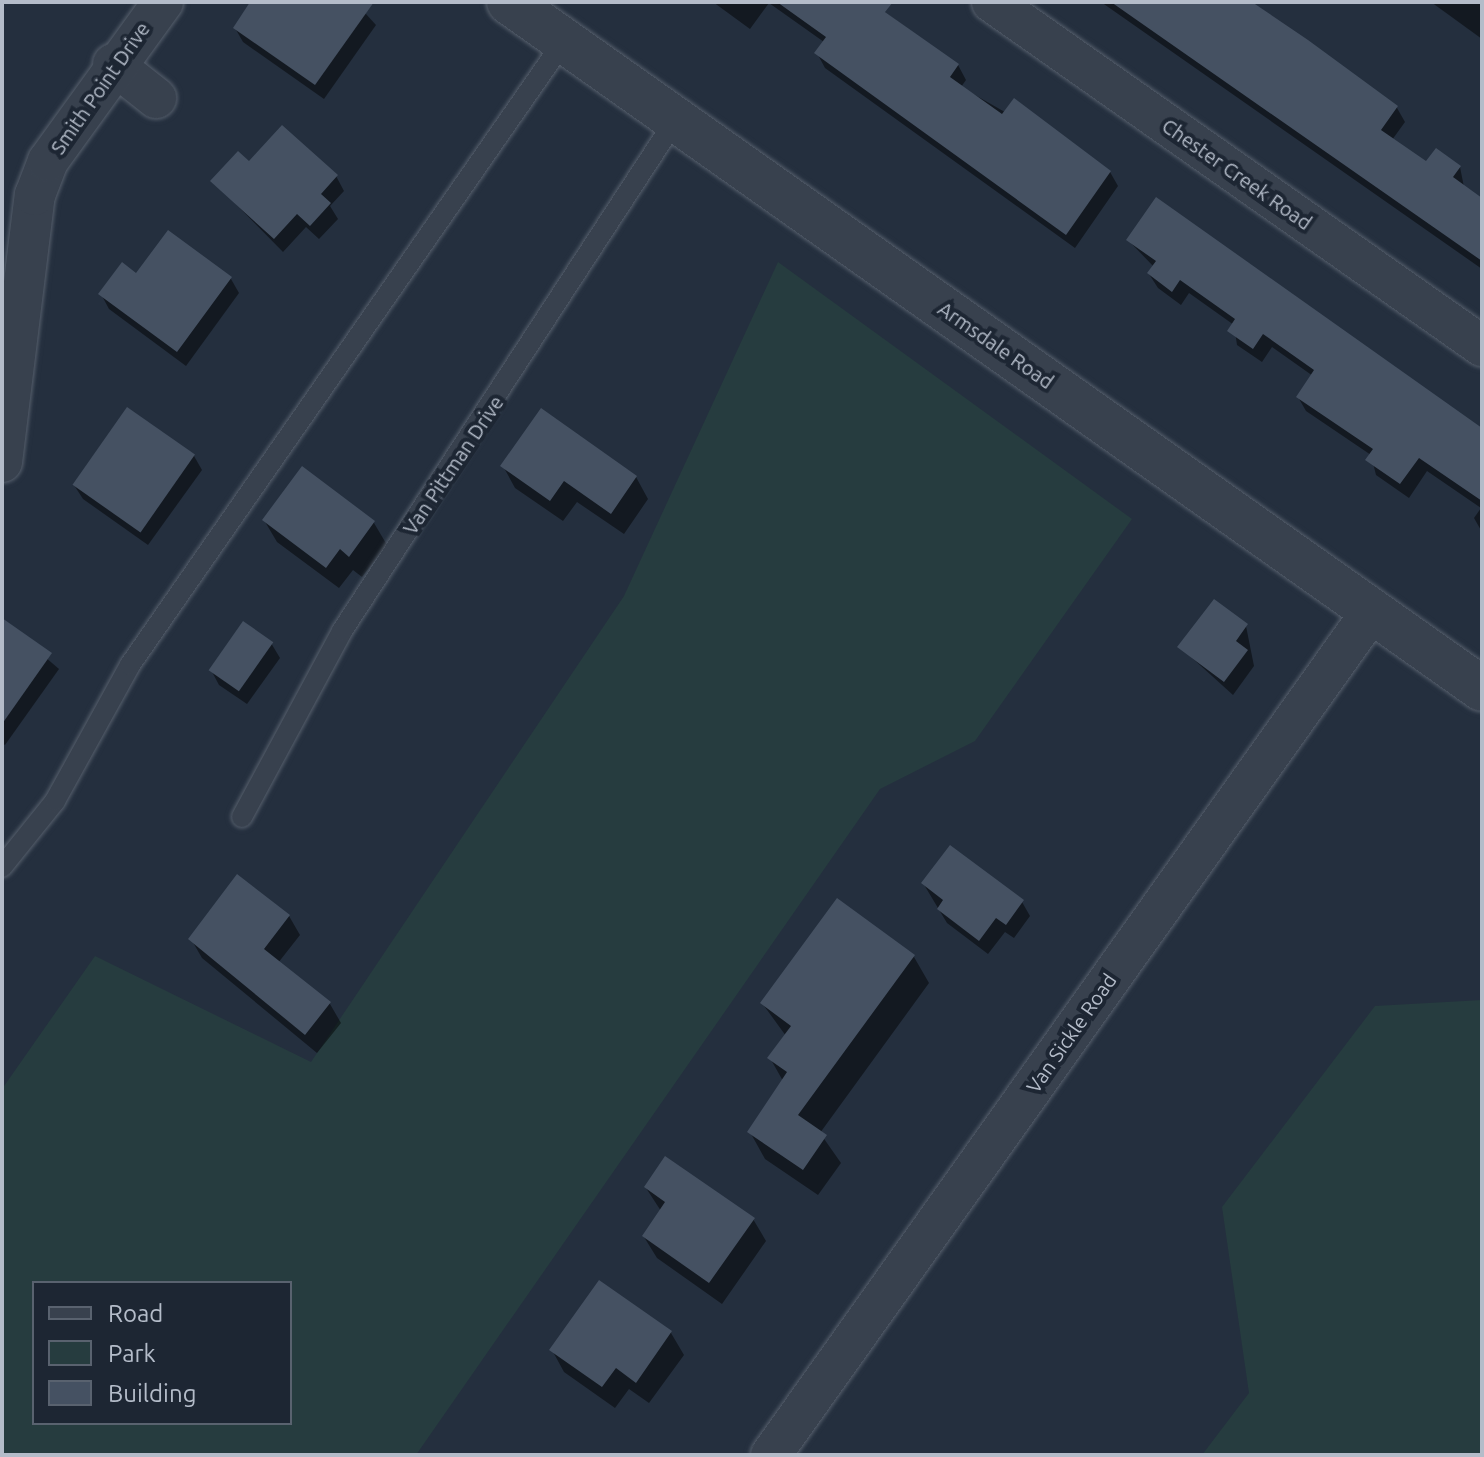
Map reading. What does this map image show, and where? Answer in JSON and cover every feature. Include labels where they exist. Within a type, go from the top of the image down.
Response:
[{"type":"street","points":[[135,2],[113,64],[156,98]]},
{"type":"street","name":"Smith Point Drive","points":[[2,462],[35,195],[48,161],[113,64],[163,2]]},
{"type":"street","name":"Armsdale Road","points":[[509,2],[1482,689]]},
{"type":"street","name":"Chester Creek Road","points":[[992,2],[1482,346]]},
{"type":"street","name":"Van Sickle Road","points":[[771,1455],[1372,611]]},
{"type":"lane","points":[[2,867],[55,801],[130,665],[564,41]]},
{"type":"lane","name":"Van Pittman Drive","points":[[242,817],[342,631],[676,119]]},
{"type":"green space","points":[[778,262],[1132,519],[975,741],[880,789],[416,1455],[2,1455],[2,1089],[95,956],[311,1062],[624,596]]},
{"type":"green space","points":[[1482,1000],[1482,1455],[1202,1455],[1249,1393],[1222,1207],[1375,1006]]},
{"type":"building","points":[[250,2],[374,2],[315,85],[233,28]]},
{"type":"building","points":[[777,2],[893,2],[885,12],[959,64],[950,77],[1002,114],[1014,98],[1111,171],[1066,235],[814,53],[826,37]]},
{"type":"building","points":[[1111,2],[1252,2],[1308,40],[1398,106],[1381,130],[1426,161],[1436,148],[1461,166],[1453,177],[1482,198],[1482,261]]},
{"type":"building","points":[[282,125],[338,175],[321,194],[331,203],[310,226],[297,214],[274,239],[210,181],[238,151],[249,161]]},
{"type":"building","points":[[1156,197],[1482,428],[1482,501],[1419,458],[1400,484],[1365,460],[1373,449],[1296,397],[1314,370],[1263,334],[1253,349],[1227,331],[1235,319],[1180,280],[1172,292],[1147,273],[1156,261],[1126,240]]},
{"type":"building","points":[[168,230],[232,277],[177,352],[98,294],[122,262],[136,273]]},
{"type":"building","points":[[127,407],[195,455],[140,532],[73,485]]},
{"type":"building","points":[[541,408],[637,476],[611,514],[564,481],[550,501],[500,466]]},
{"type":"building","points":[[302,466],[375,521],[349,557],[340,549],[326,568],[262,520]]},
{"type":"building","points":[[1214,599],[1248,624],[1236,641],[1248,650],[1224,682],[1177,647]]},
{"type":"building","points":[[2,618],[52,653],[2,724]]},
{"type":"building","points":[[243,621],[273,642],[239,691],[209,670]]},
{"type":"building","points":[[950,845],[1024,900],[1006,925],[996,918],[979,941],[937,909],[943,900],[921,883]]},
{"type":"building","points":[[237,874],[290,915],[264,949],[331,1002],[305,1035],[188,939]]},
{"type":"building","points":[[837,898],[915,955],[798,1115],[827,1135],[803,1170],[747,1132],[787,1072],[767,1058],[791,1026],[760,1003]]},
{"type":"building","points":[[665,1156],[755,1218],[709,1283],[642,1236],[665,1202],[644,1187]]},
{"type":"building","points":[[599,1280],[672,1331],[636,1383],[616,1368],[602,1387],[549,1350]]}]
